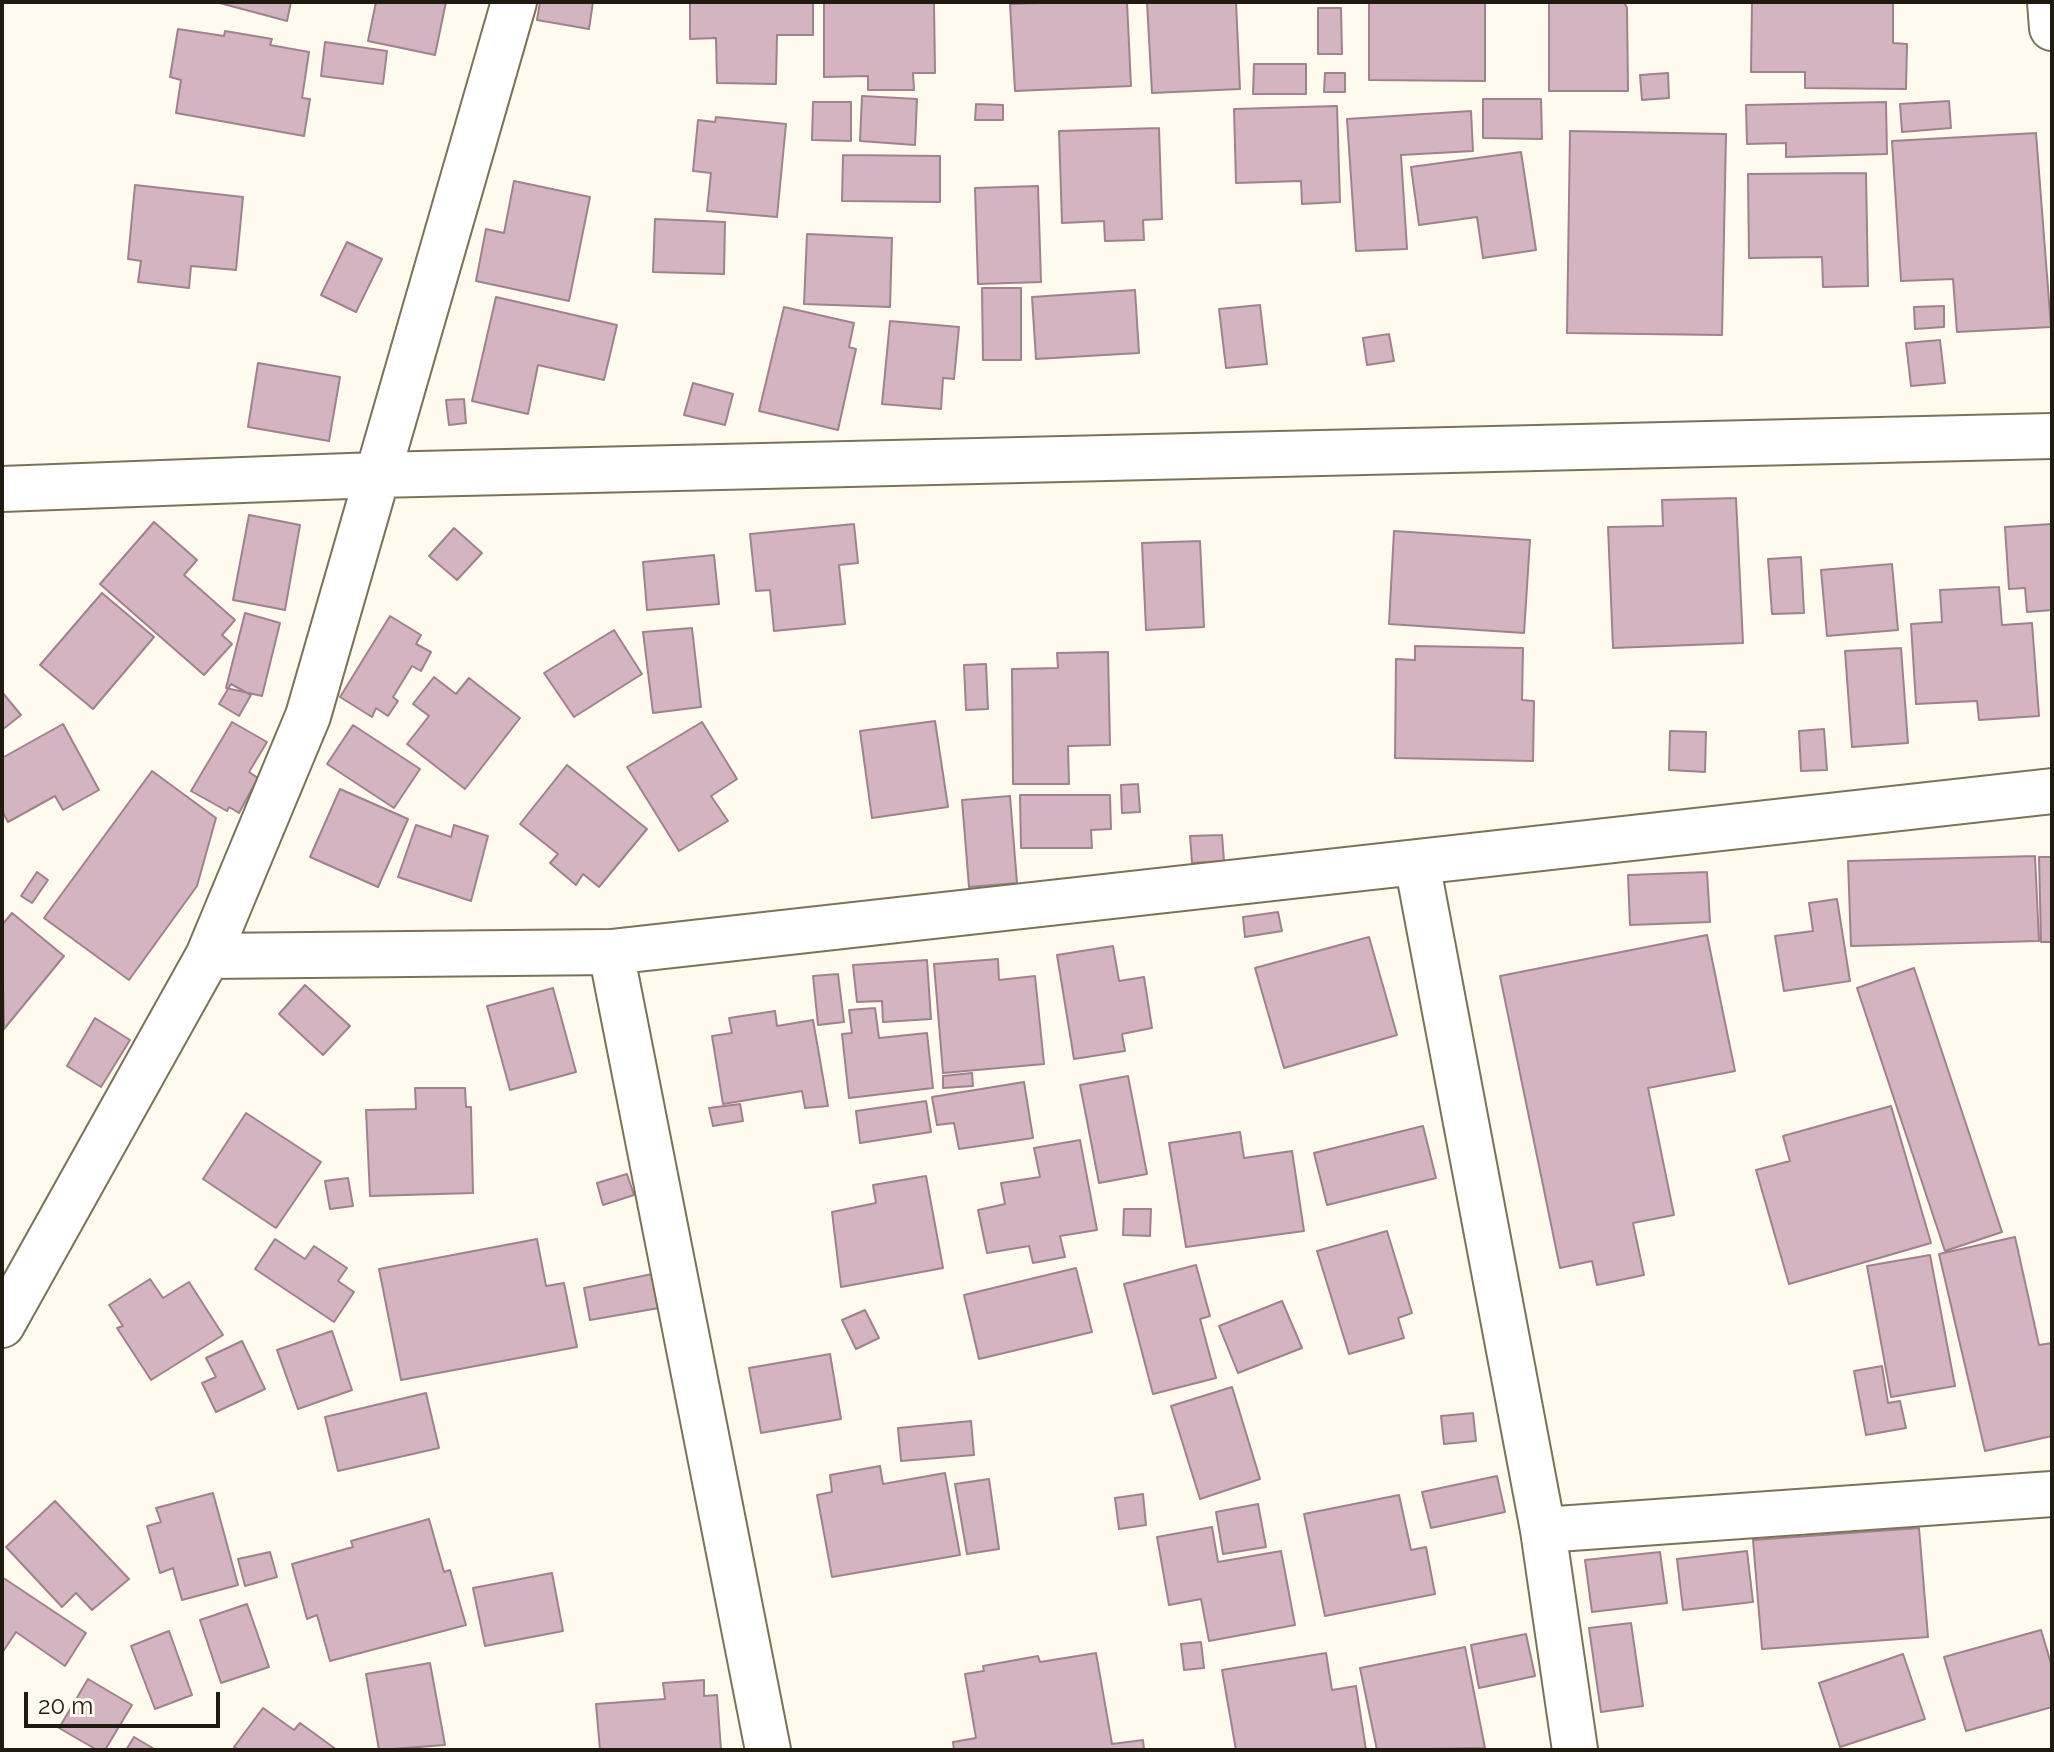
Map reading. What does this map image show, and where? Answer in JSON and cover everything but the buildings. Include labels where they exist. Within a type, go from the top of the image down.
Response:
[{"type":"street","points":[[2,1325],[208,956],[308,716],[514,2]]},
{"type":"street","points":[[2050,2],[2052,28]]},
{"type":"street","points":[[2,489],[376,475],[2052,436]]},
{"type":"street","points":[[208,956],[611,952],[2052,791]]},
{"type":"street","points":[[1417,863],[1543,1530],[1575,1750]]},
{"type":"street","points":[[611,952],[768,1750]]},
{"type":"street","points":[[1543,1530],[2052,1494]]}]
